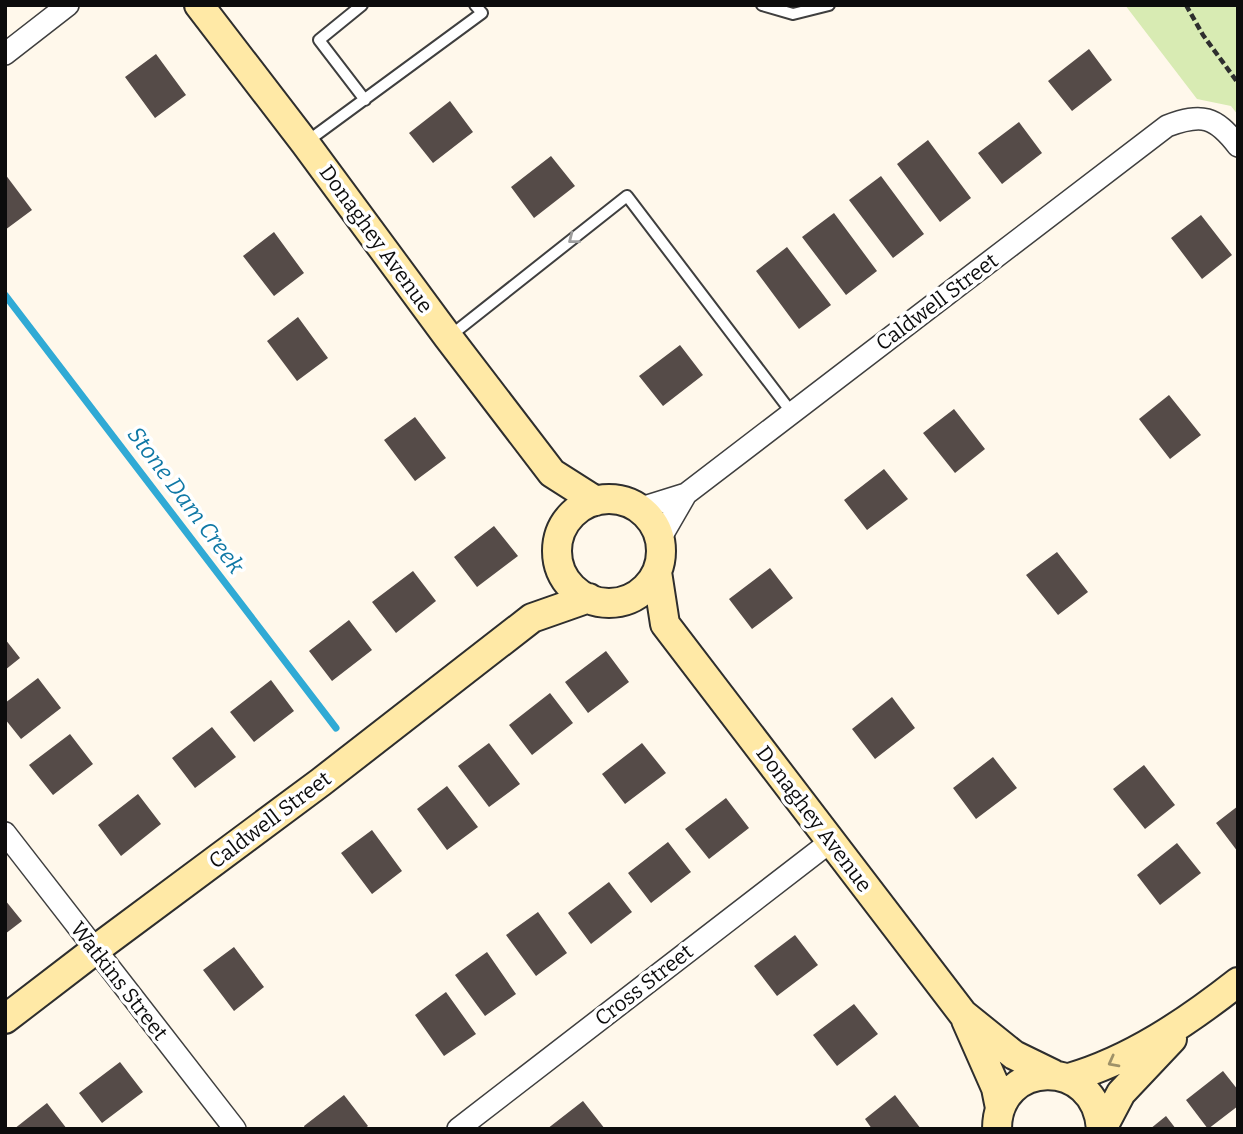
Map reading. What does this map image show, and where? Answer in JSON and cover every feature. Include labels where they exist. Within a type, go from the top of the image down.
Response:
[{"type":"main road","name":"Donaghey Avenue","points":[[199,5],[552,473],[596,500]]},
{"type":"main road","name":"Donaghey Avenue","points":[[552,473],[565,524]]},
{"type":"main road","points":[[613,499],[629,503],[638,509],[654,524],[660,539],[661,555],[657,572],[647,587],[632,597],[602,600],[581,595],[568,583],[560,568],[557,550],[560,532],[565,524],[581,507],[596,500],[613,499]]},
{"type":"main road","name":"Caldwell Street","points":[[533,618],[560,568]]},
{"type":"main road","name":"Donaghey Avenue","points":[[657,572],[665,624],[964,1014],[1014,1055],[1083,1086],[1094,1099],[1102,1129]]},
{"type":"main road","name":"Donaghey Avenue","points":[[602,600],[665,624]]},
{"type":"main road","name":"Caldwell Street","points":[[5,1019],[321,782],[533,618],[602,600]]},
{"type":"main road","points":[[998,1123],[1009,1093],[1021,1083],[1036,1076],[1061,1076],[1106,1065],[1193,1016],[1238,982]]},
{"type":"main road","name":"Donaghey Avenue","points":[[964,1014],[996,1088],[998,1123]]},
{"type":"main road","points":[[1102,1129],[1121,1093],[1193,1016]]},
{"type":"street","points":[[5,54],[68,5]]},
{"type":"street","name":"Caldwell Street","points":[[638,509],[686,494],[1167,126],[1192,119],[1217,123],[1238,146]]},
{"type":"street","name":"Caldwell Street","points":[[660,539],[686,494]]},
{"type":"street","name":"Watkins Street","points":[[5,833],[234,1129]]},
{"type":"street","name":"Cross Street","points":[[458,1129],[831,842]]},
{"type":"lane","points":[[362,5],[319,40],[365,100]]},
{"type":"lane","points":[[305,143],[482,13],[475,5]]},
{"type":"lane","points":[[762,5],[793,14],[829,5]]},
{"type":"lane","points":[[448,337],[626,196],[792,413]]},
{"type":"path","points":[[1186,5],[1203,35],[1238,83]]},
{"type":"green space","points":[[1125,5],[1238,5],[1238,115],[1231,106],[1197,99]]},
{"type":"building","points":[[1089,49],[1112,80],[1072,111],[1048,81]]},
{"type":"building","points":[[156,54],[186,95],[155,118],[125,77]]},
{"type":"building","points":[[450,101],[473,132],[433,163],[409,133]]},
{"type":"building","points":[[1019,122],[1042,153],[1002,184],[978,153]]},
{"type":"building","points":[[928,140],[971,198],[940,222],[897,164]]},
{"type":"building","points":[[551,156],[575,186],[534,218],[511,187]]},
{"type":"building","points":[[5,174],[32,210],[5,230]]},
{"type":"building","points":[[881,176],[924,234],[893,258],[849,200]]},
{"type":"building","points":[[834,213],[877,271],[846,295],[802,237]]},
{"type":"building","points":[[1201,215],[1232,255],[1202,279],[1171,238]]},
{"type":"building","points":[[274,232],[304,273],[274,296],[243,256]]},
{"type":"building","points":[[787,247],[831,305],[799,329],[756,271]]},
{"type":"building","points":[[298,317],[328,358],[297,381],[267,341]]},
{"type":"building","points":[[680,345],[703,375],[663,406],[639,376]]},
{"type":"building","points":[[1169,395],[1201,435],[1170,459],[1139,419]]},
{"type":"building","points":[[954,409],[985,449],[955,473],[923,433]]},
{"type":"building","points":[[415,417],[446,458],[415,481],[384,440]]},
{"type":"building","points":[[884,469],[908,499],[867,530],[844,500]]},
{"type":"building","points":[[494,526],[518,556],[477,587],[454,557]]},
{"type":"building","points":[[1057,552],[1088,592],[1058,615],[1026,575]]},
{"type":"building","points":[[770,568],[793,598],[752,629],[729,599]]},
{"type":"building","points":[[413,571],[436,601],[396,633],[372,602]]},
{"type":"building","points":[[349,620],[372,650],[332,681],[309,651]]},
{"type":"building","points":[[5,639],[20,658],[5,670]]},
{"type":"building","points":[[606,651],[629,682],[588,713],[565,682]]},
{"type":"building","points":[[38,678],[61,708],[21,739],[5,719],[5,703]]},
{"type":"building","points":[[271,680],[294,711],[254,742],[230,712]]},
{"type":"building","points":[[550,693],[573,723],[532,755],[509,725]]},
{"type":"building","points":[[892,697],[915,728],[875,759],[852,729]]},
{"type":"building","points":[[212,727],[236,757],[195,788],[172,758]]},
{"type":"building","points":[[70,734],[93,764],[53,795],[29,765]]},
{"type":"building","points":[[489,743],[520,784],[489,807],[458,766]]},
{"type":"building","points":[[642,743],[666,773],[625,804],[602,774]]},
{"type":"building","points":[[993,757],[1017,788],[976,819],[953,788]]},
{"type":"building","points":[[1144,765],[1175,805],[1145,829],[1113,789]]},
{"type":"building","points":[[447,786],[478,827],[447,850],[417,809]]},
{"type":"building","points":[[138,794],[161,824],[121,856],[98,825]]},
{"type":"building","points":[[726,798],[749,828],[709,859],[685,829]]},
{"type":"building","points":[[1238,806],[1238,852],[1216,823]]},
{"type":"building","points":[[372,830],[402,871],[372,894],[341,853]]},
{"type":"building","points":[[668,842],[691,872],[651,903],[628,873]]},
{"type":"building","points":[[1177,843],[1201,873],[1160,905],[1137,875]]},
{"type":"building","points":[[609,882],[632,912],[591,944],[568,913]]},
{"type":"building","points":[[5,900],[22,921],[5,934]]},
{"type":"building","points":[[538,912],[567,953],[536,976],[506,935]]},
{"type":"building","points":[[795,935],[818,965],[777,996],[754,966]]},
{"type":"building","points":[[234,947],[264,987],[234,1011],[203,970]]},
{"type":"building","points":[[487,952],[516,994],[485,1016],[455,975]]},
{"type":"building","points":[[446,992],[476,1034],[444,1056],[415,1015]]},
{"type":"building","points":[[854,1004],[878,1034],[837,1066],[813,1035]]},
{"type":"building","points":[[120,1062],[143,1092],[102,1123],[79,1093]]},
{"type":"building","points":[[1223,1071],[1238,1090],[1238,1106],[1208,1129],[1186,1100]]},
{"type":"building","points":[[344,1095],[368,1126],[364,1129],[305,1129],[304,1126]]},
{"type":"building","points":[[895,1095],[921,1129],[872,1129],[865,1119]]},
{"type":"building","points":[[583,1101],[605,1129],[547,1129]]},
{"type":"building","points":[[47,1103],[67,1129],[14,1129]]},
{"type":"building","points":[[1166,1116],[1176,1129],[1150,1129]]},
{"type":"waterway","name":"Stone Dam Creek","points":[[5,295],[336,728]]}]
